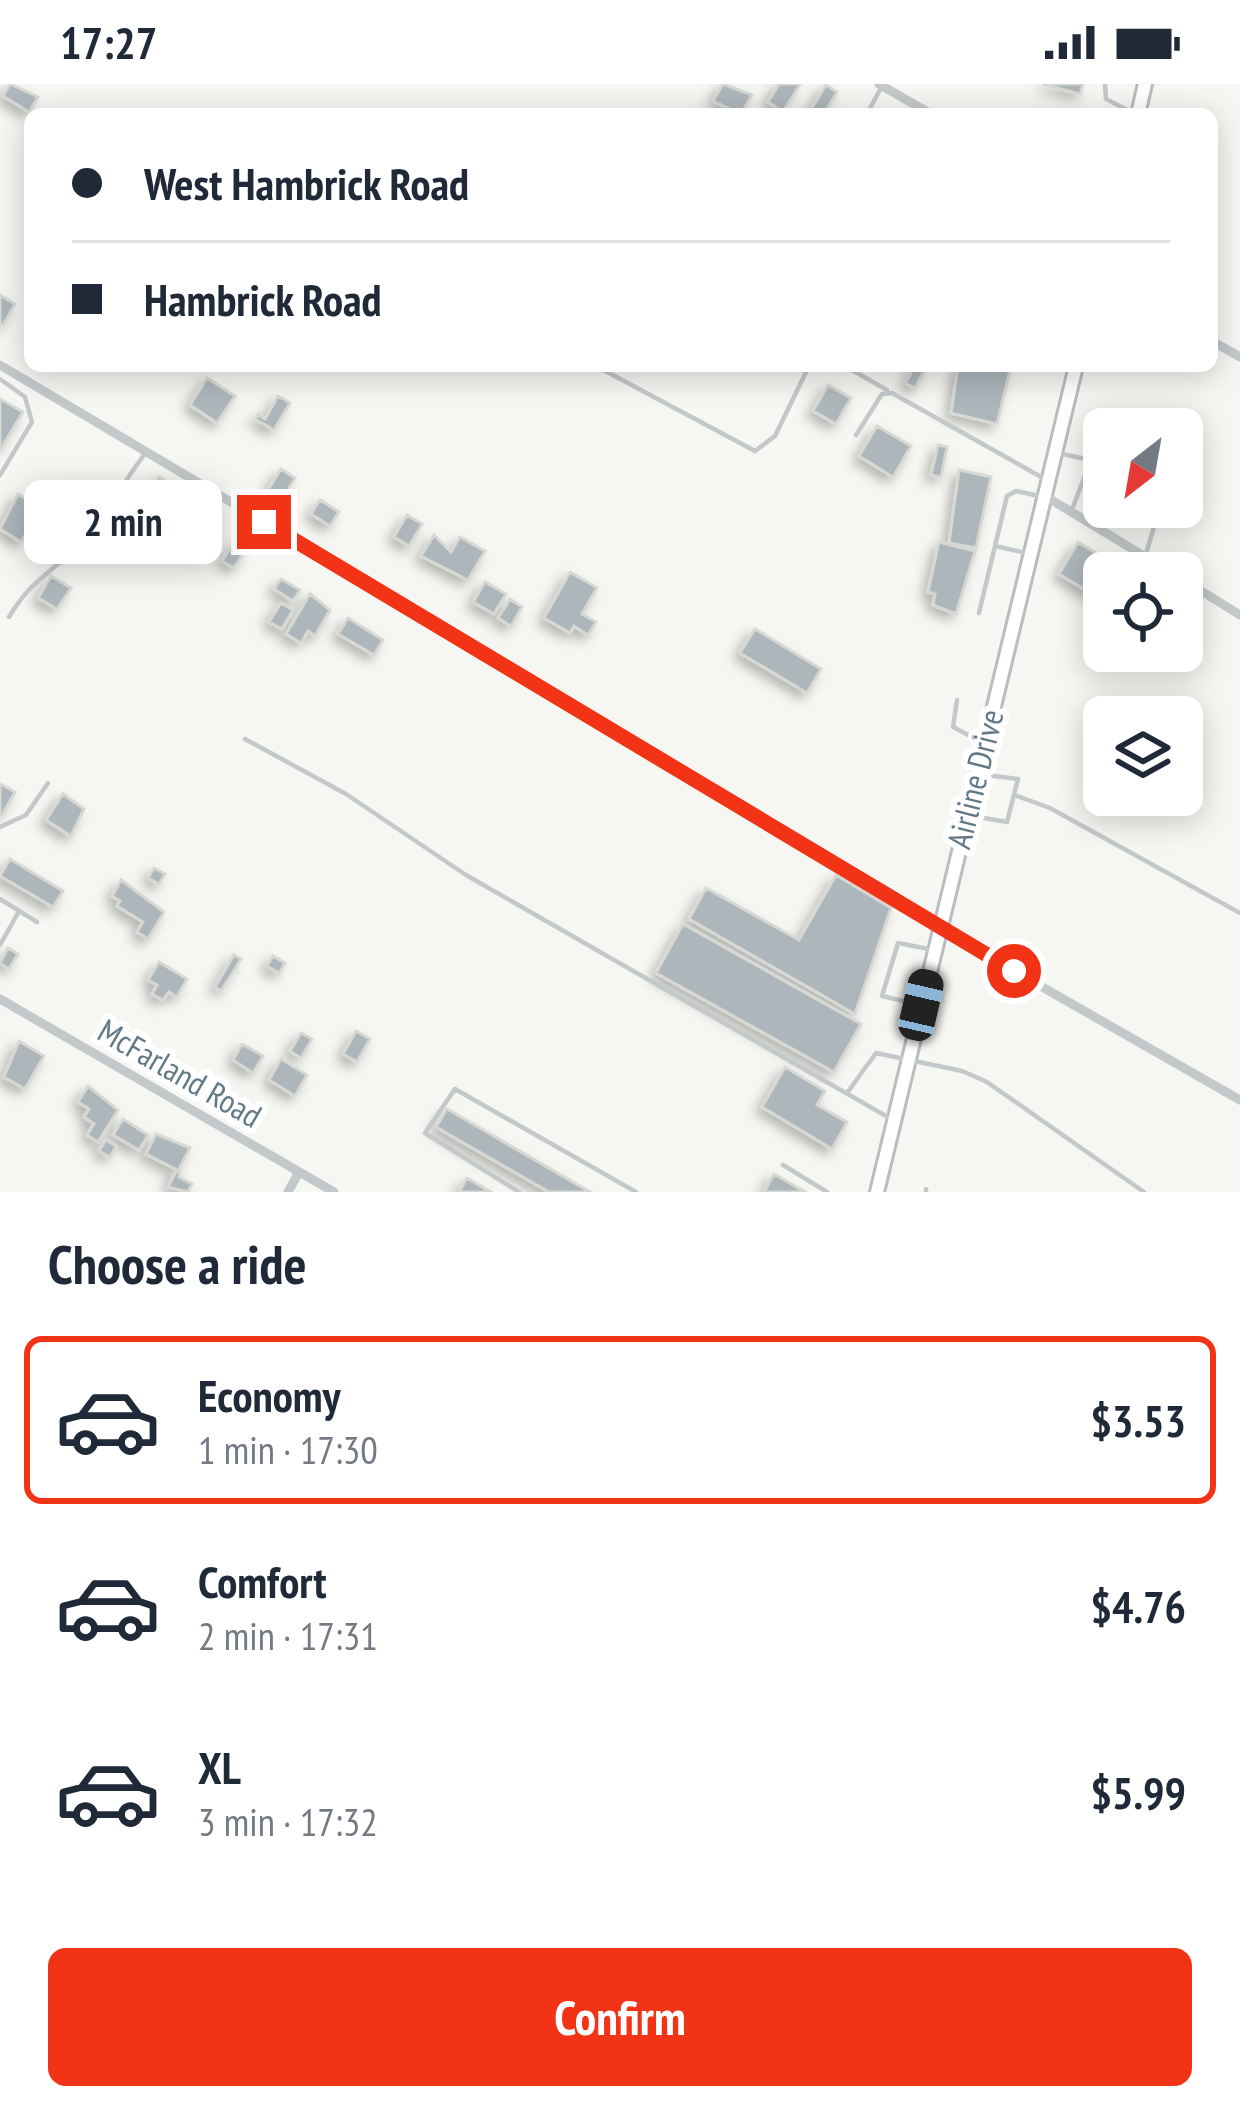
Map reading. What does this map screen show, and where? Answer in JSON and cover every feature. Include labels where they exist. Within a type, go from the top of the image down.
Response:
[{"type":"main road","name":"Airline Drive","points":[[877,1192],[1075,372]]},
{"type":"street","points":[[880,85],[920,108]]},
{"type":"street","points":[[0,365],[890,893],[939,928],[1240,1100]]},
{"type":"street","points":[[1045,496],[1138,552]]},
{"type":"street","points":[[1203,592],[1240,614]]},
{"type":"street","name":"McFarland Road","points":[[0,1000],[334,1192]]},
{"type":"street","points":[[288,1192],[299,1172]]},
{"type":"lane","points":[[1105,84],[1106,99],[1125,108]]},
{"type":"lane","points":[[607,372],[755,451],[775,436],[806,372]]},
{"type":"lane","points":[[855,372],[1048,481]]},
{"type":"lane","points":[[0,380],[25,397],[32,422],[0,475]]},
{"type":"lane","points":[[856,435],[882,394],[892,393]]},
{"type":"lane","points":[[9,617],[38,576],[57,566],[77,543],[146,452]]},
{"type":"lane","points":[[1055,452],[1091,460],[1072,512]]},
{"type":"lane","points":[[979,613],[1011,492],[1045,496]]},
{"type":"lane","points":[[995,545],[1030,554]]},
{"type":"lane","points":[[957,700],[953,727],[984,743]]},
{"type":"lane","points":[[245,739],[363,804],[466,875],[893,1120]]},
{"type":"lane","points":[[967,815],[1007,822],[1018,779],[976,773]]},
{"type":"lane","points":[[0,827],[26,815],[48,783]]},
{"type":"lane","points":[[1014,795],[1050,808],[1240,913]]},
{"type":"lane","points":[[0,899],[37,922]]},
{"type":"lane","points":[[0,945],[20,911]]},
{"type":"lane","points":[[921,1005],[882,996],[898,943],[934,950]]},
{"type":"lane","points":[[847,1093],[876,1053],[962,1071],[987,1082],[1144,1192]]},
{"type":"lane","points":[[519,1192],[425,1133],[447,1094],[455,1089],[636,1192]]},
{"type":"lane","points":[[783,1165],[827,1192]]},
{"type":"building","points":[[10,84],[38,97],[31,108],[24,109],[3,96]]},
{"type":"building","points":[[723,84],[752,95],[744,108],[713,101]]},
{"type":"building","points":[[779,84],[800,84],[785,108],[768,102]]},
{"type":"building","points":[[1042,84],[1083,84],[1080,94]]},
{"type":"building","points":[[826,85],[837,92],[828,108],[812,108]]},
{"type":"building","points":[[0,295],[15,304],[3,325],[0,324]]},
{"type":"building","points":[[911,372],[924,372],[915,388],[905,383]]},
{"type":"building","points":[[957,372],[1010,372],[997,424],[951,413]]},
{"type":"building","points":[[207,378],[235,396],[217,423],[190,405]]},
{"type":"building","points":[[828,385],[851,398],[836,424],[813,411]]},
{"type":"building","points":[[278,396],[290,403],[274,430],[255,419],[258,414],[265,419]]},
{"type":"building","points":[[0,399],[23,412],[0,450]]},
{"type":"building","points":[[877,426],[911,446],[893,477],[859,456]]},
{"type":"building","points":[[938,445],[947,447],[941,477],[931,475]]},
{"type":"building","points":[[281,469],[295,478],[281,502],[266,493]]},
{"type":"building","points":[[959,470],[991,477],[976,548],[949,543]]},
{"type":"building","points":[[159,477],[187,494],[176,512],[149,495]]},
{"type":"building","points":[[18,494],[41,508],[21,542],[0,529]]},
{"type":"building","points":[[320,500],[339,512],[330,526],[311,514]]},
{"type":"building","points":[[407,515],[422,524],[409,546],[394,537]]},
{"type":"building","points":[[56,531],[70,539],[62,553],[48,544]]},
{"type":"building","points":[[434,535],[451,552],[460,537],[485,551],[468,580],[421,556]]},
{"type":"building","points":[[235,541],[247,548],[234,568],[222,561]]},
{"type":"building","points":[[939,542],[975,551],[956,614],[933,605],[935,594],[928,592]]},
{"type":"building","points":[[1078,542],[1094,552],[1083,552],[1083,588],[1059,574]]},
{"type":"building","points":[[570,572],[597,588],[582,614],[596,622],[588,635],[574,626],[570,633],[544,618]]},
{"type":"building","points":[[51,576],[71,588],[57,609],[38,598]]},
{"type":"building","points":[[281,579],[300,590],[293,601],[274,589]]},
{"type":"building","points":[[485,582],[506,594],[494,614],[473,602]]},
{"type":"building","points":[[310,594],[330,610],[315,636],[308,631],[301,643],[286,634]]},
{"type":"building","points":[[510,599],[522,607],[511,626],[498,618]]},
{"type":"building","points":[[281,603],[293,610],[282,629],[269,622]]},
{"type":"building","points":[[348,618],[383,640],[374,655],[338,634]]},
{"type":"building","points":[[755,629],[821,669],[807,693],[740,653]]},
{"type":"building","points":[[0,784],[15,792],[2,815],[0,814]]},
{"type":"building","points":[[63,794],[84,809],[71,836],[46,820]]},
{"type":"building","points":[[10,859],[63,891],[53,907],[0,876]]},
{"type":"building","points":[[154,868],[165,874],[159,884],[148,878]]},
{"type":"building","points":[[836,875],[891,908],[855,1014],[689,919],[706,888],[799,940]]},
{"type":"building","points":[[121,880],[164,912],[148,939],[137,932],[143,922],[117,906],[120,901],[112,896]]},
{"type":"building","points":[[683,924],[861,1024],[834,1072],[656,973]]},
{"type":"building","points":[[8,948],[18,954],[9,969],[0,963]]},
{"type":"building","points":[[234,955],[241,959],[221,991],[215,987]]},
{"type":"building","points":[[273,956],[285,963],[279,973],[267,966]]},
{"type":"building","points":[[159,962],[187,979],[177,997],[169,992],[163,1000],[152,994],[157,985],[148,980]]},
{"type":"building","points":[[356,1031],[370,1039],[357,1062],[343,1054]]},
{"type":"building","points":[[301,1033],[312,1039],[301,1058],[290,1051]]},
{"type":"building","points":[[19,1041],[44,1056],[25,1089],[4,1077]]},
{"type":"building","points":[[242,1044],[263,1056],[253,1073],[233,1060]]},
{"type":"building","points":[[281,1059],[307,1075],[295,1096],[269,1080]]},
{"type":"building","points":[[785,1067],[825,1091],[817,1105],[847,1122],[832,1149],[762,1107]]},
{"type":"building","points":[[88,1086],[118,1110],[98,1142],[87,1135],[94,1124],[84,1117],[89,1109],[78,1102]]},
{"type":"building","points":[[447,1109],[590,1192],[549,1192],[436,1127]]},
{"type":"building","points":[[123,1119],[148,1135],[139,1150],[113,1135]]},
{"type":"building","points":[[156,1134],[190,1148],[179,1177],[192,1184],[188,1192],[168,1187],[177,1170],[146,1154]]},
{"type":"building","points":[[106,1140],[116,1146],[110,1157],[99,1151]]},
{"type":"building","points":[[774,1174],[805,1192],[764,1192]]},
{"type":"building","points":[[467,1178],[491,1192],[459,1192]]},
{"type":"route","points":[[264,522],[1014,971]]}]
